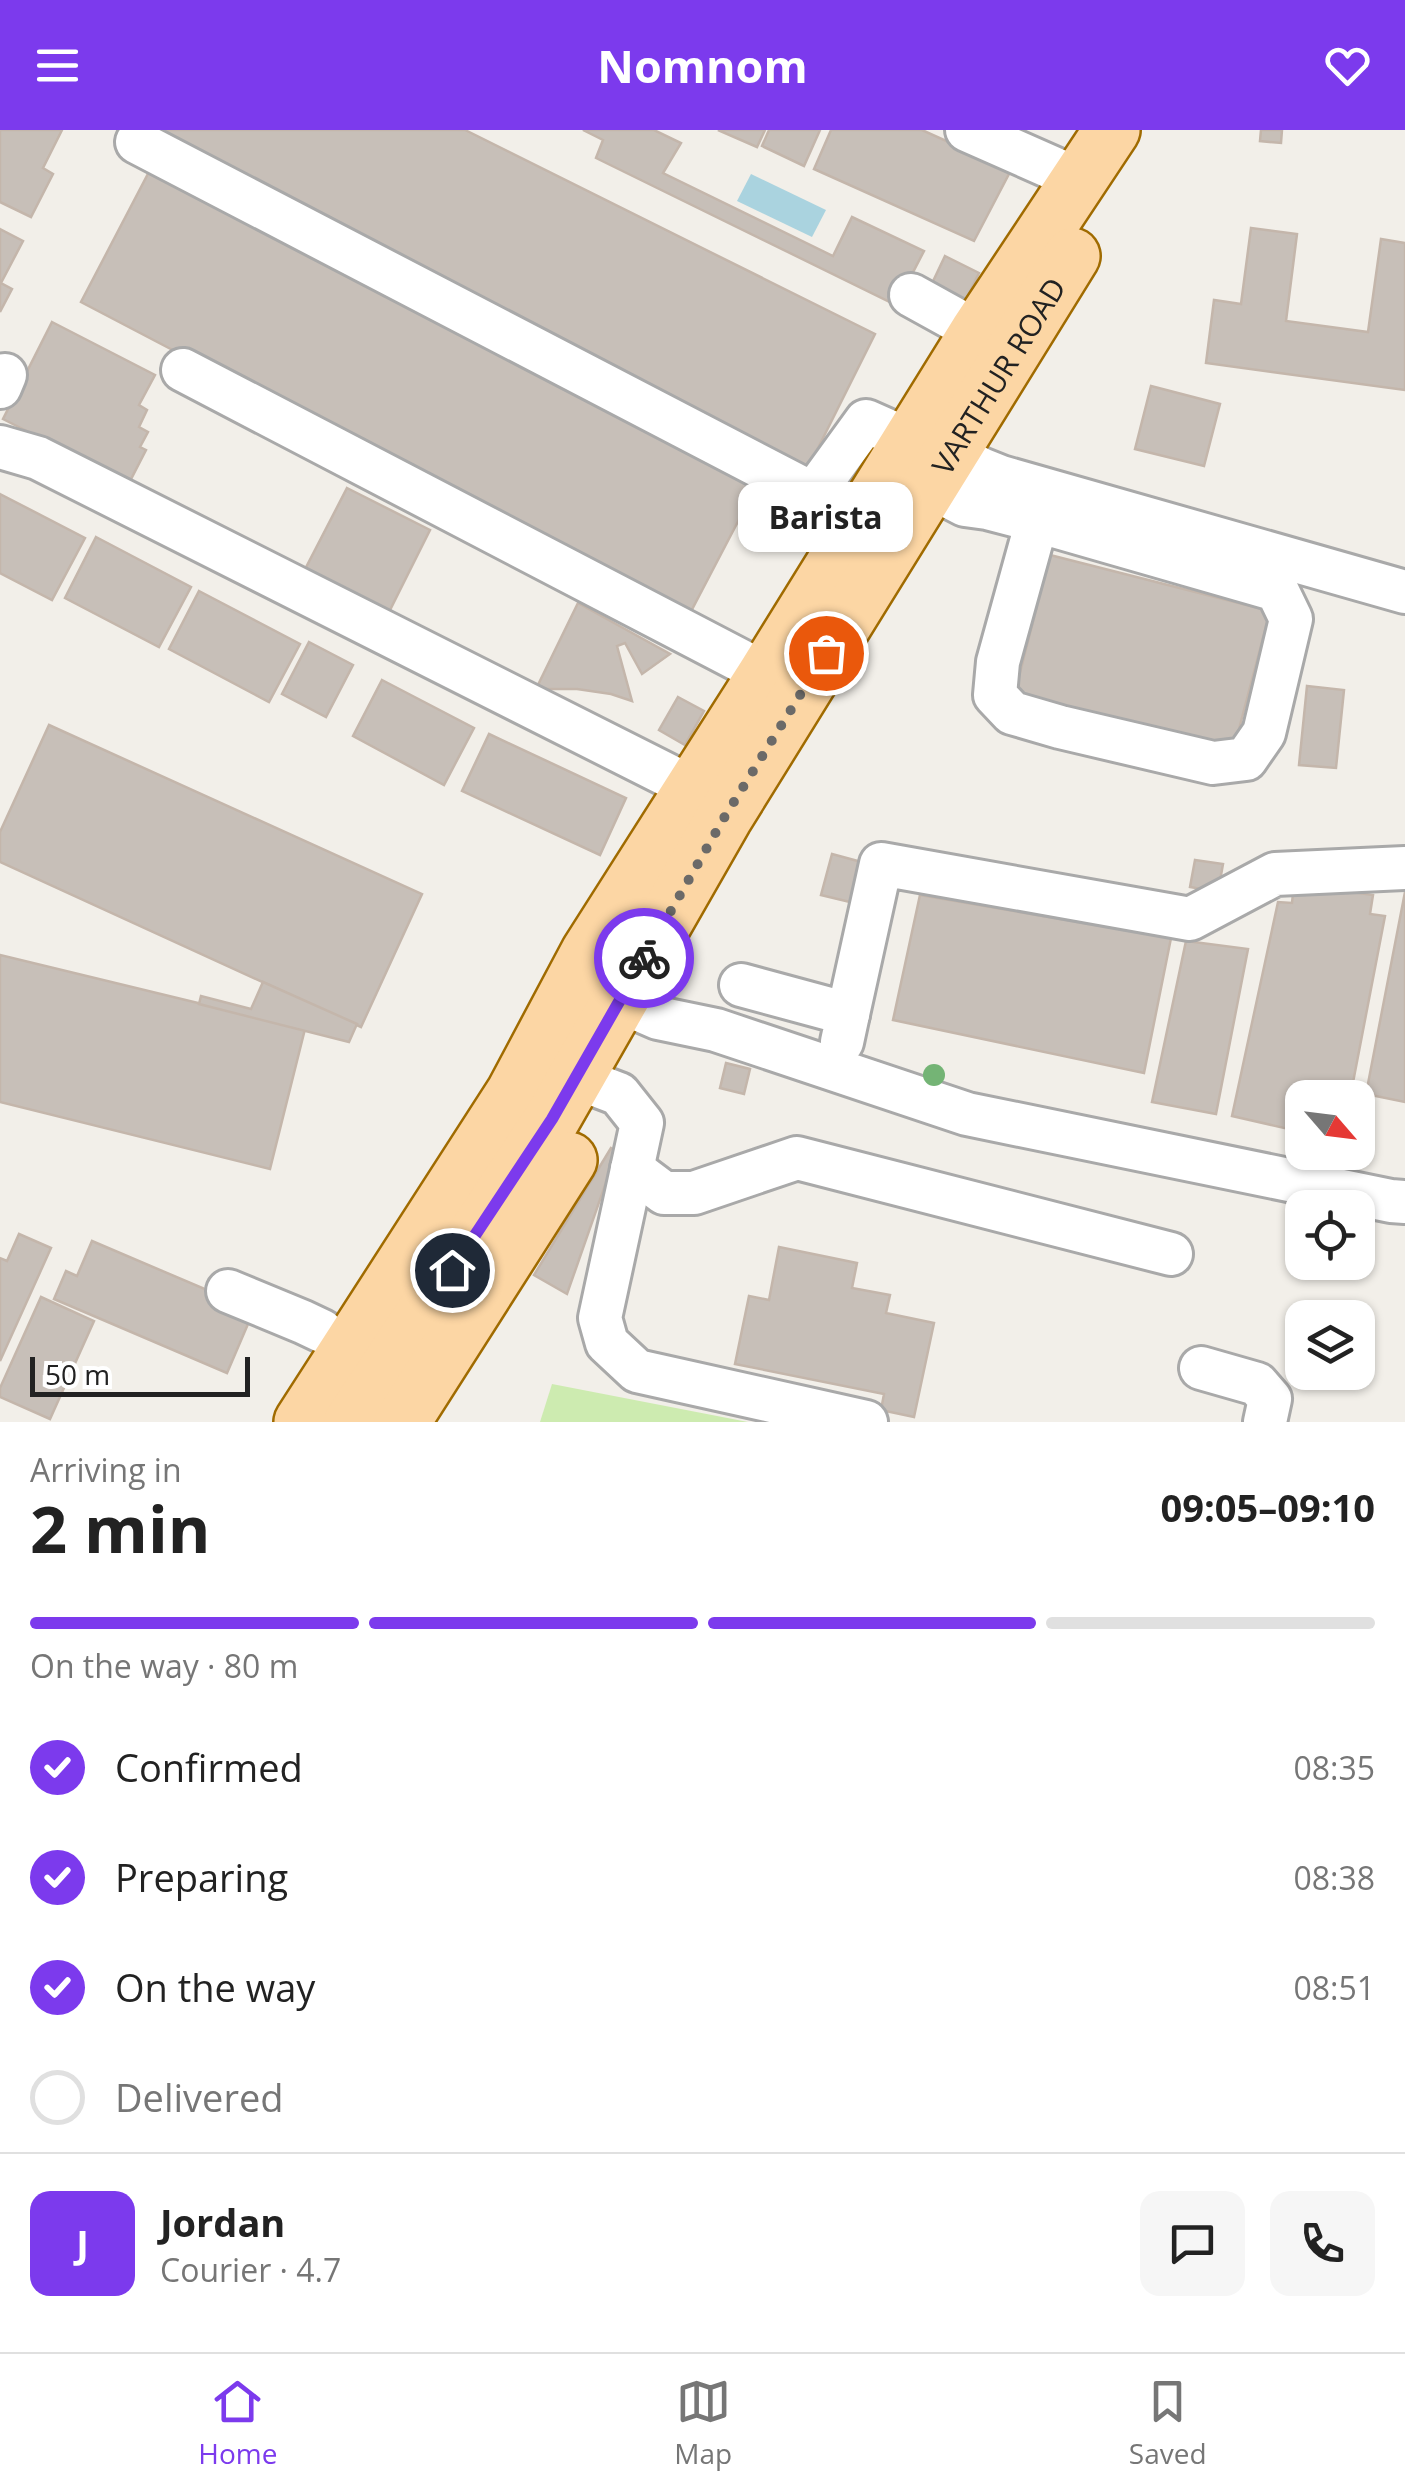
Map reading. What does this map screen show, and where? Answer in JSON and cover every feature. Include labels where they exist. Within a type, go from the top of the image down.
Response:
[{"type":"main road","name":"VARTHUR ROAD","points":[[596,1029],[589,952],[766,674],[930,460],[978,332],[1112,130]]},
{"type":"main road","name":"VARTHUR ROAD","points":[[596,1029],[724,818],[930,460],[1150,130]]},
{"type":"main road","points":[[264,1422],[494,1062],[596,1029]]},
{"type":"main road","points":[[302,1422],[514,1093],[596,1029]]},
{"type":"main road","points":[[352,1422],[552,1119],[596,1029]]},
{"type":"main road","points":[[402,1422],[580,1144],[596,1029]]},
{"type":"street","points":[[967,130],[1080,180]]},
{"type":"street","points":[[137,142],[814,494],[866,421],[930,460],[966,504],[1038,521],[1276,590],[1292,618],[1264,733],[1246,760],[1212,763],[1060,727],[1012,713],[994,695],[998,662],[1038,521]]},
{"type":"street","points":[[910,295],[978,332]]},
{"type":"street","points":[[183,370],[766,674]]},
{"type":"street","points":[[0,447],[38,458],[693,788]]},
{"type":"street","points":[[930,460],[981,470],[1405,592]]},
{"type":"street","points":[[837,1072],[881,864],[1190,918],[1275,874],[1405,868]]},
{"type":"street","points":[[741,985],[848,1014]]},
{"type":"street","points":[[866,1422],[637,1371],[607,1342],[600,1318],[642,1124],[619,1094],[596,1029],[658,1018],[716,1030],[966,1114],[1405,1202]]},
{"type":"street","points":[[632,1168],[664,1192],[694,1193],[798,1158],[1171,1254]]},
{"type":"street","points":[[228,1291],[322,1332]]},
{"type":"street","points":[[1200,1368],[1257,1384],[1270,1399],[1265,1422]]},
{"type":"green space","points":[[552,1384],[748,1422],[540,1422]]},
{"type":"water","points":[[751,174],[826,210],[812,237],[737,201]]},
{"type":"building","points":[[0,130],[62,130],[43,168],[53,174],[31,217],[0,202]]},
{"type":"building","points":[[128,130],[465,130],[875,334],[808,468]]},
{"type":"building","points":[[583,130],[654,130],[681,143],[663,173],[833,256],[852,217],[924,251],[896,305],[596,158],[603,140]]},
{"type":"building","points":[[718,130],[765,130],[757,147]]},
{"type":"building","points":[[769,130],[820,130],[804,166],[762,146]]},
{"type":"building","points":[[831,130],[922,130],[1011,170],[974,241],[814,169]]},
{"type":"building","points":[[1261,130],[1282,130],[1281,143],[1260,141]]},
{"type":"building","points":[[150,170],[756,487],[687,619],[81,302]]},
{"type":"building","points":[[1251,228],[1297,234],[1286,321],[1368,332],[1381,239],[1405,243],[1405,390],[1206,363],[1214,300],[1241,304]]},
{"type":"building","points":[[0,229],[23,241],[1,283],[12,289],[0,312]]},
{"type":"building","points":[[945,256],[979,273],[962,308],[928,292]]},
{"type":"building","points":[[52,322],[155,375],[139,405],[147,410],[139,427],[148,432],[140,447],[146,450],[129,483],[3,419]]},
{"type":"building","points":[[1151,386],[1220,404],[1204,466],[1135,449]]},
{"type":"building","points":[[347,488],[430,530],[384,622],[300,579]]},
{"type":"building","points":[[0,494],[85,538],[52,600],[0,573]]},
{"type":"building","points":[[96,537],[191,587],[159,647],[65,598]]},
{"type":"building","points":[[1050,555],[1270,611],[1233,752],[1014,696]]},
{"type":"building","points":[[199,591],[300,644],[269,702],[169,649]]},
{"type":"building","points":[[578,603],[670,654],[642,674],[625,643],[617,646],[632,701],[577,689],[536,689]]},
{"type":"building","points":[[309,642],[353,665],[326,717],[282,694]]},
{"type":"building","points":[[382,680],[474,728],[444,785],[353,736]]},
{"type":"building","points":[[1307,686],[1344,690],[1336,768],[1299,765]]},
{"type":"building","points":[[678,697],[704,711],[685,745],[659,730]]},
{"type":"building","points":[[49,725],[422,894],[361,1027],[0,862],[0,832]]},
{"type":"building","points":[[489,734],[626,798],[600,855],[462,791]]},
{"type":"building","points":[[832,854],[865,863],[854,903],[821,895]]},
{"type":"building","points":[[1195,860],[1223,864],[1218,892],[1190,887]]},
{"type":"building","points":[[1294,884],[1373,895],[1370,914],[1385,916],[1353,1080],[1285,1080],[1285,1128],[1232,1116],[1278,902],[1292,903]]},
{"type":"building","points":[[1405,892],[1405,1102],[1375,1096],[1375,1080],[1369,1080]]},
{"type":"building","points":[[920,895],[1171,938],[1144,1073],[893,1020]]},
{"type":"building","points":[[1186,941],[1248,949],[1216,1114],[1152,1102]]},
{"type":"building","points":[[0,955],[305,1029],[270,1169],[0,1102]]},
{"type":"building","points":[[263,982],[357,1024],[349,1042],[199,1004],[201,996],[251,1009]]},
{"type":"building","points":[[726,1063],[750,1069],[744,1094],[720,1088]]},
{"type":"building","points":[[611,1148],[617,1151],[567,1294],[534,1275]]},
{"type":"building","points":[[19,1234],[51,1248],[0,1361],[0,1258],[7,1261]]},
{"type":"building","points":[[92,1241],[254,1310],[227,1373],[54,1299],[66,1271],[77,1276]]},
{"type":"building","points":[[779,1247],[857,1263],[852,1288],[890,1295],[886,1313],[934,1323],[914,1417],[881,1410],[884,1394],[735,1364],[749,1296],[769,1300]]},
{"type":"building","points":[[41,1297],[94,1321],[50,1419],[0,1397],[0,1388]]},
{"type":"way so far","points":[[644,958],[724,818],[826,653]]},
{"type":"place","name":"Barista","points":[[826,653]]},
{"type":"route","points":[[452,1270],[552,1119],[644,958]]}]
